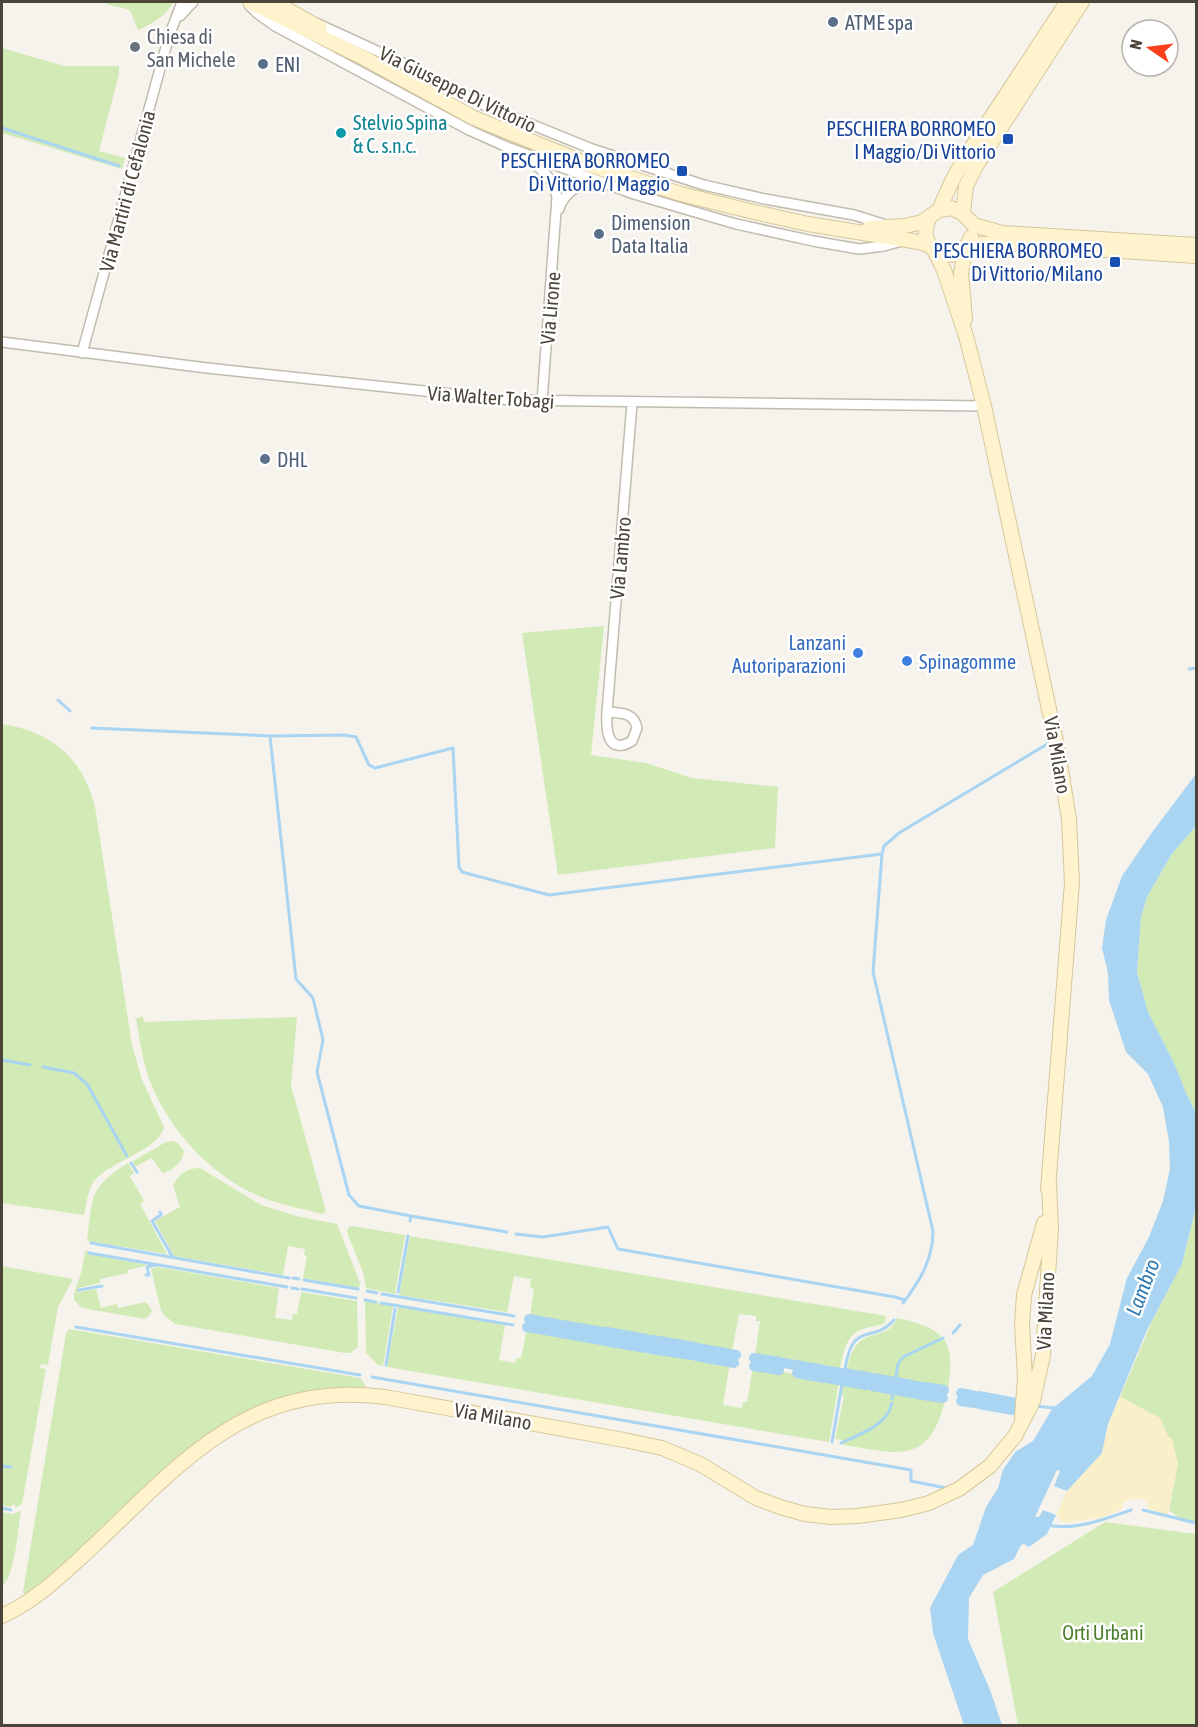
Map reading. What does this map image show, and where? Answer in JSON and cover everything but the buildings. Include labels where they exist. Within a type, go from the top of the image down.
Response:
[{"type":"street","name":"Via Martiri di Cefalonia","points":[[82,353],[172,28],[182,2]]},
{"type":"street","name":"Via Martiri di Cefalonia","points":[[172,28],[193,2]]},
{"type":"street","name":"Via Giuseppe Di Vittorio","points":[[248,2],[364,58],[481,121],[580,161],[681,194],[754,213],[906,240],[949,255],[958,253],[967,246],[1001,243],[1197,256]]},
{"type":"street","name":"Via Giuseppe Di Vittorio","points":[[248,2],[257,13],[275,26],[446,118],[507,147],[598,181],[654,201],[718,219],[813,241],[859,249],[906,240]]},
{"type":"street","name":"Via Giuseppe Di Vittorio","points":[[274,2],[399,61],[486,106],[592,149],[704,185],[739,194],[854,215],[894,227]]},
{"type":"street","points":[[932,248],[925,232],[964,159],[1067,2]]},
{"type":"street","points":[[967,246],[972,234],[966,217],[966,186],[976,166],[1082,2]]},
{"type":"street","name":"Via Giuseppe Di Vittorio","points":[[304,17],[364,58]]},
{"type":"street","name":"Via Lirone","points":[[507,147],[539,166],[552,180],[557,197],[542,402]]},
{"type":"street","name":"Via Lirone","points":[[557,214],[561,203],[574,189],[583,183],[598,181]]},
{"type":"street","name":"Via Giuseppe Di Vittorio","points":[[834,229],[894,227],[917,223],[951,208],[980,227],[1002,233],[1197,244]]},
{"type":"street","name":"Via Milano","points":[[966,336],[961,273],[967,246]]},
{"type":"street","name":"Via Milano","points":[[932,248],[944,270],[966,336],[984,406],[1059,751],[1069,819],[1072,883],[1049,1182],[1044,1226],[1024,1294],[1022,1324],[1025,1395],[1022,1417],[1015,1436]]},
{"type":"street","name":"Via Walter Tobagi","points":[[2,342],[402,390],[542,402],[984,406]]},
{"type":"street","name":"Via Lambro","points":[[607,712],[632,403]]},
{"type":"street","name":"Via Milano","points":[[2,1616],[29,1601],[45,1588],[211,1439],[253,1415],[308,1398],[346,1394],[385,1396],[645,1443],[693,1460],[744,1492],[768,1503],[799,1512],[825,1516],[858,1516],[897,1511],[938,1500],[979,1476],[996,1460],[1015,1436],[1033,1401],[1042,1365],[1051,1228],[1049,1182]]},
{"type":"green space","points":[[107,2],[173,2],[163,15],[138,30],[130,10],[106,4]]},
{"type":"green space","points":[[2,48],[64,66],[119,66],[119,74],[99,151],[125,158],[122,169],[2,133]]},
{"type":"green space","points":[[604,626],[591,755],[646,763],[692,778],[778,787],[775,848],[558,875],[522,633]]},
{"type":"green space","points":[[2,724],[36,733],[50,741],[73,761],[89,789],[95,807],[132,1045],[142,1080],[164,1127],[153,1143],[112,1167],[95,1180],[89,1192],[84,1215],[2,1203]]},
{"type":"green space","points":[[1196,826],[1196,1113],[1148,1012],[1137,972],[1141,917],[1147,897],[1171,855]]},
{"type":"green space","points":[[143,1016],[144,1022],[297,1017],[291,1086],[326,1211],[322,1214],[288,1206],[250,1192],[215,1169],[199,1155],[172,1122],[152,1086],[144,1062],[136,1019]]},
{"type":"green space","points":[[166,1142],[178,1143],[184,1151],[174,1168],[163,1174],[152,1158],[135,1167],[133,1161]]},
{"type":"green space","points":[[128,1163],[134,1173],[130,1176],[144,1201],[140,1204],[167,1254],[87,1241],[92,1204],[99,1187]]},
{"type":"green space","points":[[200,1168],[261,1205],[296,1216],[337,1224],[360,1283],[359,1288],[303,1278],[307,1256],[304,1255],[305,1249],[288,1246],[283,1275],[174,1256],[155,1221],[180,1207],[173,1185],[178,1178],[187,1170]]},
{"type":"green space","points":[[1196,1207],[1196,1523],[1184,1522],[1169,1510],[1178,1464],[1160,1418],[1120,1397],[1152,1321],[1182,1264]]},
{"type":"green space","points":[[352,1226],[405,1235],[395,1294],[366,1288],[363,1272],[347,1232]]},
{"type":"green space","points":[[410,1236],[886,1316],[885,1323],[860,1330],[851,1337],[840,1369],[755,1355],[760,1321],[756,1321],[756,1316],[739,1314],[732,1351],[530,1317],[534,1289],[530,1288],[531,1279],[514,1276],[507,1312],[399,1295]]},
{"type":"green space","points":[[85,1251],[89,1251],[88,1254],[149,1265],[128,1270],[128,1273],[100,1279],[100,1283],[78,1288],[79,1292],[96,1289],[101,1308],[117,1304],[118,1308],[146,1302],[152,1310],[150,1315],[145,1319],[82,1308],[74,1300],[74,1294],[82,1270]]},
{"type":"green space","points":[[2,1266],[73,1279],[58,1307],[48,1365],[41,1364],[40,1368],[46,1369],[22,1504],[15,1508],[15,1504],[10,1507],[2,1505]]},
{"type":"green space","points":[[158,1267],[279,1288],[275,1318],[292,1320],[293,1314],[297,1314],[301,1292],[357,1301],[358,1347],[350,1353],[345,1353],[175,1324],[161,1310],[151,1269]]},
{"type":"green space","points":[[365,1301],[393,1306],[383,1366],[378,1365],[366,1353]]},
{"type":"green space","points":[[398,1307],[505,1325],[499,1360],[515,1363],[517,1358],[521,1358],[527,1329],[730,1363],[723,1405],[742,1408],[743,1402],[747,1402],[753,1367],[839,1382],[829,1442],[387,1367]]},
{"type":"green space","points":[[897,1318],[925,1326],[943,1338],[948,1346],[950,1357],[948,1387],[847,1370],[851,1355],[857,1345],[864,1339],[886,1331]]},
{"type":"green space","points":[[69,1329],[360,1378],[366,1386],[363,1391],[250,1413],[36,1591],[25,1596],[23,1592],[66,1334]]},
{"type":"green space","points":[[843,1383],[945,1400],[930,1436],[920,1446],[908,1451],[894,1452],[843,1445],[842,1440],[835,1439],[844,1396],[842,1395]]},
{"type":"green space","points":[[21,1511],[13,1563],[2,1586],[2,1512],[12,1514]]},
{"type":"green space","name":"Orti Urbani","points":[[1105,1522],[1196,1534],[1196,1725],[1018,1725],[993,1592]]},
{"type":"sand","points":[[1120,1397],[1160,1418],[1168,1436],[1172,1439],[1178,1464],[1168,1515],[1149,1509],[1146,1500],[1134,1499],[1123,1503],[1122,1509],[1103,1517],[1064,1523],[1056,1515],[1067,1491],[1102,1453],[1108,1424]]},
{"type":"water","name":"Lambro","points":[[1196,774],[1196,826],[1171,855],[1147,897],[1141,917],[1137,972],[1148,1012],[1196,1113],[1196,1207],[1182,1264],[1147,1330],[1108,1424],[1102,1453],[1067,1491],[1054,1486],[1060,1471],[1057,1470],[1035,1517],[1039,1517],[1043,1510],[1056,1515],[1047,1534],[1029,1547],[1021,1545],[1014,1559],[983,1575],[969,1598],[968,1639],[1002,1725],[964,1725],[933,1633],[930,1608],[958,1555],[973,1545],[986,1507],[998,1488],[1003,1470],[1015,1452],[1033,1441],[1052,1409],[1092,1376],[1110,1344],[1127,1278],[1149,1237],[1163,1201],[1170,1169],[1169,1141],[1163,1107],[1148,1074],[1126,1052],[1109,1000],[1108,973],[1102,948],[1106,920],[1122,876]]},
{"type":"waterway","points":[[2,128],[119,166]]},
{"type":"waterway","points":[[1189,669],[1196,668]]},
{"type":"waterway","points":[[58,700],[70,711]]},
{"type":"waterway","points":[[92,728],[270,736],[344,735],[356,737],[369,765],[375,768],[453,748],[459,867],[462,872],[549,895],[882,854]]},
{"type":"waterway","points":[[270,736],[296,979],[313,998],[323,1040],[317,1072],[349,1195],[359,1206],[411,1216]]},
{"type":"waterway","points":[[903,1303],[915,1286],[928,1260],[933,1231],[873,972],[884,846],[899,833],[1049,743]]},
{"type":"waterway","points":[[2,1060],[30,1065]]},
{"type":"waterway","points":[[43,1067],[74,1073],[87,1084],[127,1156]]},
{"type":"waterway","points":[[131,1163],[137,1172]]},
{"type":"waterway","points":[[160,1212],[161,1215],[152,1221],[172,1256]]},
{"type":"waterway","points":[[410,1221],[411,1216],[507,1232]]},
{"type":"waterway","points":[[516,1234],[543,1237],[608,1227],[618,1249],[905,1300]]},
{"type":"waterway","points":[[398,1292],[408,1236]]},
{"type":"waterway","points":[[91,1243],[289,1278]]},
{"type":"waterway","points":[[89,1253],[287,1287]]},
{"type":"waterway","points":[[146,1275],[149,1275],[147,1267],[156,1265]]},
{"type":"waterway","points":[[293,1278],[299,1279]]},
{"type":"waterway","points":[[304,1280],[358,1289]]},
{"type":"waterway","points":[[79,1290],[102,1286]]},
{"type":"waterway","points":[[292,1288],[298,1289]]},
{"type":"waterway","points":[[302,1289],[356,1298]]},
{"type":"waterway","points":[[367,1291],[377,1293]]},
{"type":"waterway","points":[[382,1294],[514,1316]]},
{"type":"waterway","points":[[365,1300],[376,1302]]},
{"type":"waterway","points":[[381,1303],[513,1325]]},
{"type":"waterway","points":[[386,1365],[395,1309]]},
{"type":"waterway","points":[[529,1319],[557,1324]]},
{"type":"waterway","points":[[845,1369],[853,1344],[858,1338],[878,1331],[894,1320]]},
{"type":"waterway","points":[[562,1325],[603,1332]]},
{"type":"waterway","points":[[953,1333],[960,1325]]},
{"type":"waterway","points":[[76,1327],[360,1375]]},
{"type":"waterway","points":[[527,1327],[556,1332]]},
{"type":"waterway","points":[[607,1332],[647,1339]]},
{"type":"waterway","points":[[560,1333],[601,1340]]},
{"type":"waterway","points":[[896,1377],[898,1364],[903,1357],[943,1338]]},
{"type":"waterway","points":[[653,1340],[694,1347]]},
{"type":"waterway","points":[[605,1341],[646,1348]]},
{"type":"waterway","points":[[697,1348],[736,1355]]},
{"type":"waterway","points":[[651,1349],[691,1355]]},
{"type":"waterway","points":[[696,1356],[734,1363]]},
{"type":"waterway","points":[[754,1358],[780,1362]]},
{"type":"waterway","points":[[784,1363],[824,1370]]},
{"type":"waterway","points":[[754,1366],[779,1370]]},
{"type":"waterway","points":[[829,1371],[868,1377]]},
{"type":"waterway","points":[[797,1373],[824,1378]]},
{"type":"waterway","points":[[372,1377],[911,1470],[911,1481],[946,1488]]},
{"type":"waterway","points":[[827,1378],[866,1385]]},
{"type":"waterway","points":[[873,1378],[912,1385]]},
{"type":"waterway","points":[[832,1442],[842,1384]]},
{"type":"waterway","points":[[872,1386],[912,1393]]},
{"type":"waterway","points":[[917,1386],[944,1390]]},
{"type":"waterway","points":[[892,1399],[893,1393]]},
{"type":"waterway","points":[[961,1393],[975,1396]]},
{"type":"waterway","points":[[916,1394],[943,1398]]},
{"type":"waterway","points":[[979,1396],[1016,1403]]},
{"type":"waterway","points":[[961,1401],[974,1403]]},
{"type":"waterway","points":[[841,1443],[879,1423],[885,1418],[892,1403]]},
{"type":"waterway","points":[[979,1404],[1013,1410]]},
{"type":"waterway","points":[[1035,1406],[1054,1408]]},
{"type":"waterway","points":[[2,1466],[11,1467]]},
{"type":"waterway","points":[[2,1508],[11,1510]]},
{"type":"waterway","points":[[1047,1525],[1079,1525],[1131,1510]]},
{"type":"waterway","points":[[1143,1510],[1196,1523]]},
{"type":"place","name":"ATME spa","points":[[833,22]]},
{"type":"place","name":"Chiesa di San Michele","points":[[135,47]]},
{"type":"place","name":"ENI","points":[[263,64]]},
{"type":"place","name":"Stelvio Spina & C. s.n.c.","points":[[341,133]]},
{"type":"place","name":"PESCHIERA BORROMEO I Maggio/Di Vittorio","points":[[1008,139]]},
{"type":"place","name":"PESCHIERA BORROMEO Di Vittorio/I Maggio","points":[[682,171]]},
{"type":"place","name":"Dimension Data Italia","points":[[599,234]]},
{"type":"place","name":"PESCHIERA BORROMEO Di Vittorio/Milano","points":[[1115,262]]},
{"type":"place","name":"DHL","points":[[265,459]]},
{"type":"place","name":"Lanzani Autoriparazioni","points":[[858,653]]},
{"type":"place","name":"Spinagomme","points":[[907,661]]}]
